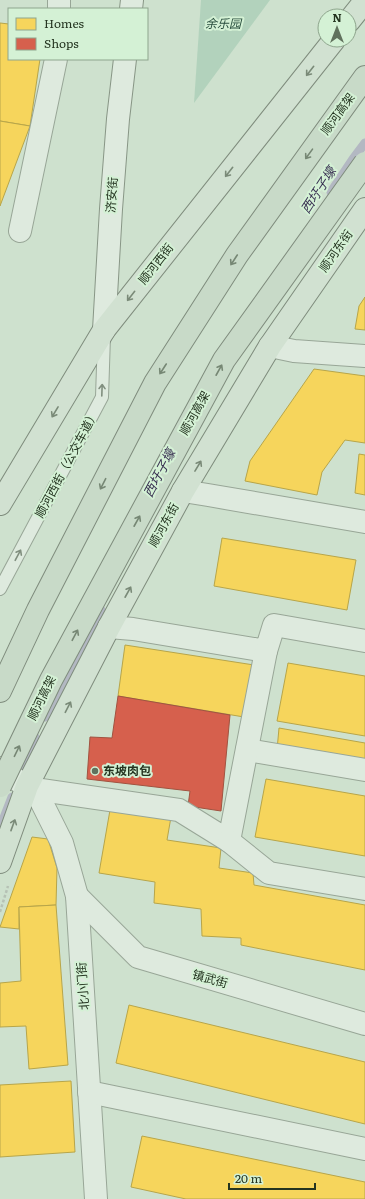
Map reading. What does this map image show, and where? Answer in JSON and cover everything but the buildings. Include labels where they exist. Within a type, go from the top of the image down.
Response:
[{"type":"highway","name":"顺河高架","points":[[0,690],[38,610],[155,383],[237,255],[365,77]]},
{"type":"highway","name":"顺河高架","points":[[0,786],[51,680],[224,360],[365,163]]},
{"type":"main road","points":[[357,11],[365,1]]},
{"type":"main road","name":"顺河西街","points":[[0,504],[104,330],[328,48]]},
{"type":"main road","name":"顺河东街","points":[[0,862],[27,786],[109,627],[183,491],[270,346],[365,209]]},
{"type":"street","points":[[20,231],[56,60]]},
{"type":"street","name":"济安街","points":[[104,330],[111,209],[118,119],[125,60]]},
{"type":"street","points":[[270,346],[294,351],[365,356]]},
{"type":"street","points":[[183,491],[365,522]]},
{"type":"street","points":[[229,841],[266,651],[274,625],[365,641]]},
{"type":"street","points":[[109,627],[133,629],[266,651]]},
{"type":"street","points":[[247,750],[365,770]]},
{"type":"street","points":[[0,768],[27,786],[41,790],[179,810],[229,841],[269,873],[365,889]]},
{"type":"street","name":"北小门街","points":[[27,786],[38,795],[62,843],[77,896],[96,1199]]},
{"type":"street","name":"镇武街","points":[[77,896],[138,958],[365,1024]]},
{"type":"street","points":[[90,1092],[365,1148]]},
{"type":"lane","name":"顺河西街（公交车道）","points":[[0,590],[102,397],[104,330]]},
{"type":"green space","name":"余乐园","points":[[201,0],[270,0],[194,103]]},
{"type":"waterway","name":"西圩子壕","points":[[331,192],[365,143]]},
{"type":"waterway","name":"西圩子壕","points":[[45,717],[101,610]]},
{"type":"waterway","name":"西圩子壕","points":[[18,782],[35,737]]},
{"type":"waterway","name":"西圩子壕","points":[[0,828],[12,797]]},
{"type":"place","name":"东坡肉包","points":[[95,771]]}]
